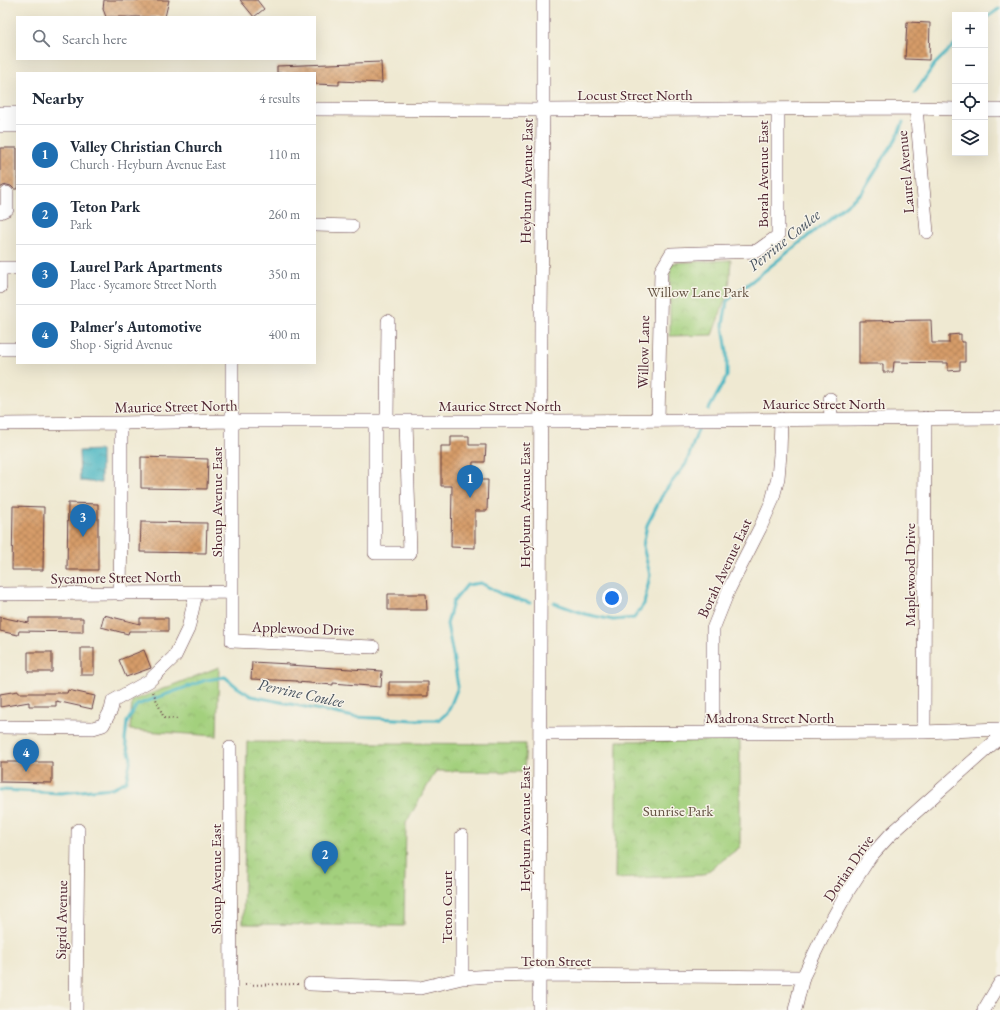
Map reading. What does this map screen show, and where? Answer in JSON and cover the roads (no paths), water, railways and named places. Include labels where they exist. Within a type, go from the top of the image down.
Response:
[{"type":"street","name":"Heyburn Avenue East","points":[[539,1010],[540,421],[544,110],[543,0]]},
{"type":"street","name":"Laurel Avenue","points":[[916,108],[927,232]]},
{"type":"street","name":"Locust Street North","points":[[316,109],[952,109]]},
{"type":"street","name":"Borah Avenue East","points":[[757,251],[778,236],[778,110]]},
{"type":"street","points":[[988,110],[1000,110]]},
{"type":"street","points":[[0,113],[16,113]]},
{"type":"street","points":[[0,126],[16,126]]},
{"type":"street","points":[[0,212],[7,209],[7,193]]},
{"type":"street","points":[[316,225],[352,226]]},
{"type":"street","name":"Willow Lane","points":[[658,420],[661,271],[671,254],[757,251]]},
{"type":"street","points":[[0,287],[0,268],[16,268]]},
{"type":"street","points":[[388,321],[381,421],[375,553],[410,553],[406,421]]},
{"type":"street","points":[[0,349],[16,348]]},
{"type":"street","name":"Shoup Avenue East","points":[[232,364],[232,641]]},
{"type":"street","points":[[830,399],[831,419]]},
{"type":"street","name":"Maurice Street North","points":[[0,424],[232,420],[540,421],[831,419],[925,418],[985,414],[1000,418]]},
{"type":"street","name":"Maplewood Drive","points":[[924,732],[925,418]]},
{"type":"street","name":"Borah Avenue East","points":[[713,733],[713,629],[729,589],[772,502],[778,478],[781,419]]},
{"type":"street","points":[[120,594],[122,521],[121,423]]},
{"type":"street","name":"Sycamore Street North","points":[[0,594],[232,592]]},
{"type":"street","points":[[0,727],[93,728],[103,725],[111,710],[113,701],[149,681],[174,656],[188,629],[196,593]]},
{"type":"street","name":"Applewood Drive","points":[[232,641],[373,647]]},
{"type":"street","name":"Madrona Street North","points":[[540,734],[924,732],[1000,729]]},
{"type":"street","name":"Dorian Drive","points":[[795,1010],[803,977],[824,934],[848,891],[870,857],[890,835],[1000,737]]},
{"type":"street","name":"Shoup Avenue East","points":[[230,748],[231,1010]]},
{"type":"street","name":"Sigrid Avenue","points":[[76,1010],[78,830]]},
{"type":"street","name":"Teton Court","points":[[462,836],[462,978]]},
{"type":"street","name":"Teton Street","points":[[310,984],[420,988],[462,978],[539,975],[803,977]]},
{"type":"street","points":[[984,1010],[1000,983]]},
{"type":"water","points":[[101,450],[101,483],[80,481],[79,451]]},
{"type":"waterway","name":"Perrine Coulee","points":[[988,17],[1000,8]]},
{"type":"waterway","name":"Perrine Coulee","points":[[915,93],[934,65],[952,47]]},
{"type":"waterway","name":"Perrine Coulee","points":[[709,409],[727,376],[727,352],[723,325],[727,301],[862,192],[895,140],[903,122]]},
{"type":"waterway","name":"Perrine Coulee","points":[[554,603],[585,614],[613,620],[634,618],[644,604],[650,575],[643,546],[647,525],[664,492],[686,464],[698,430]]},
{"type":"waterway","name":"Perrine Coulee","points":[[0,790],[61,793],[112,788],[126,781],[131,758],[125,740],[127,722],[137,705],[206,680],[225,677],[251,696],[354,717],[439,720],[448,712],[458,687],[447,624],[453,602],[467,585],[481,583],[501,594],[530,603]]},
{"type":"place","name":"Valley Christian Church","points":[[470,498]]},
{"type":"place","name":"Laurel Park Apartments","points":[[83,537]]},
{"type":"place","name":"Palmer's Automotive","points":[[26,772]]},
{"type":"place","name":"Teton Park","points":[[325,874]]},
{"type":"park label","name":"Willow Lane Park","points":[[698,291]]},
{"type":"park label","name":"Sunrise Park","points":[[678,810]]}]
